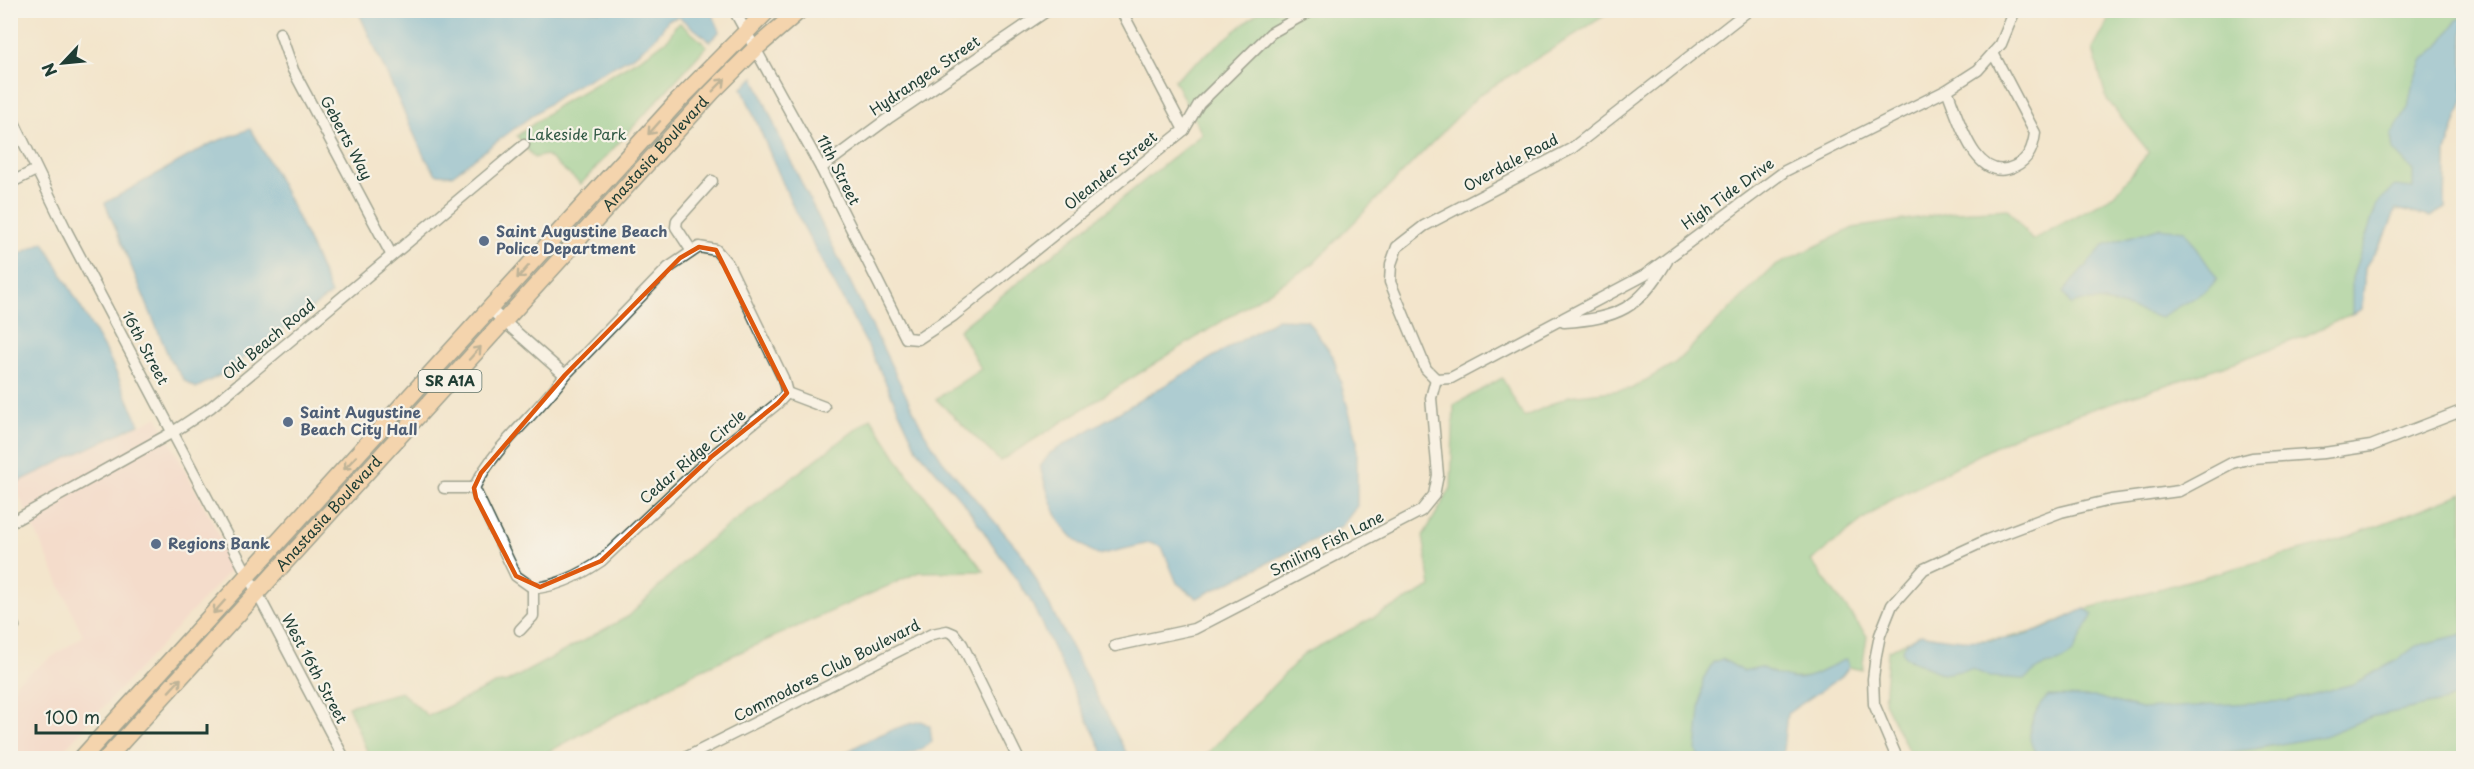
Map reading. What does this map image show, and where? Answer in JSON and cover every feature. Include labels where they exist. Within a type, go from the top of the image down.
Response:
[{"type":"main road","name":"Anastasia Boulevard","points":[[82,759],[677,102],[768,10]]},
{"type":"main road","name":"Anastasia Boulevard","points":[[107,759],[712,92],[756,48],[800,10]]},
{"type":"street","name":"11th Street","points":[[734,10],[821,168],[906,338],[915,339]]},
{"type":"street","name":"Hydrangea Street","points":[[821,168],[890,117],[1048,10]]},
{"type":"street","points":[[1121,10],[1184,130]]},
{"type":"street","name":"Oleander Street","points":[[915,339],[933,331],[953,316],[1184,130],[1199,104],[1271,33],[1312,10]]},
{"type":"street","name":"Overdale Road","points":[[1436,379],[1426,369],[1390,282],[1391,264],[1397,247],[1424,226],[1571,149],[1749,10]]},
{"type":"street","name":"High Tide Drive","points":[[1436,379],[1451,378],[1558,323],[1645,274],[1785,171],[1947,90],[1978,70],[1993,53],[2011,25],[2015,10]]},
{"type":"street","name":"Geberts Way","points":[[280,33],[293,70],[391,254]]},
{"type":"street","points":[[1947,90],[1974,155],[1990,168],[2007,170],[2023,163],[2033,147],[2035,133],[1993,53]]},
{"type":"street","name":"16th Street","points":[[10,114],[36,170],[258,593]]},
{"type":"street","name":"Old Beach Road","points":[[10,523],[172,432],[242,384],[391,254],[524,145]]},
{"type":"street","points":[[10,183],[36,170]]},
{"type":"street","points":[[691,250],[676,227],[677,220],[712,181]]},
{"type":"street","points":[[474,488],[505,441],[553,391],[565,375],[668,268],[691,250],[699,248],[716,250],[728,264],[783,378],[787,393],[824,407]]},
{"type":"street","points":[[1558,323],[1602,319],[1629,308],[1649,287],[1670,256]]},
{"type":"street","points":[[490,309],[565,375]]},
{"type":"street","name":"Smiling Fish Lane","points":[[1115,646],[1194,629],[1421,511],[1434,495],[1438,475],[1431,398],[1436,379]]},
{"type":"street","name":"Cedar Ridge Circle","points":[[533,588],[550,585],[585,572],[601,561],[711,457],[778,404],[787,393]]},
{"type":"street","points":[[1897,759],[1874,704],[1873,679],[1880,635],[1892,605],[1915,577],[1941,560],[2061,512],[2111,500],[2179,491],[2232,463],[2253,458],[2336,452],[2372,446],[2463,410]]},
{"type":"street","points":[[444,488],[474,488]]},
{"type":"street","points":[[474,488],[516,576],[533,588],[533,616],[520,630]]},
{"type":"street","name":"West 16th Street","points":[[258,593],[344,759]]},
{"type":"street","name":"Commodores Club Boulevard","points":[[685,759],[894,653],[947,631],[954,634],[962,644],[1018,759]]},
{"type":"highlighted area","points":[[699,247],[716,250],[787,393],[778,403],[711,457],[601,561],[540,587],[516,576],[476,498],[474,488],[481,473],[565,375],[680,258]]},
{"type":"shaded area","points":[[157,417],[235,565],[56,758],[11,758],[11,696],[17,681],[83,636],[14,484]]},
{"type":"green space","points":[[1260,11],[1612,11],[1479,95],[1313,264],[1000,461],[936,399],[981,369],[959,330],[1202,134],[1174,80]]},
{"type":"green space","points":[[2114,11],[2463,11],[2463,101],[2446,152],[2445,208],[2430,217],[2396,209],[2385,237],[2365,267],[2362,309],[2305,336],[2235,362],[2023,432],[1884,504],[1811,561],[1867,636],[1862,670],[1849,667],[1846,660],[1811,677],[1785,679],[1751,758],[1203,758],[1304,654],[1431,587],[1423,536],[1451,488],[1454,405],[1502,378],[1524,417],[1569,396],[1631,389],[1675,363],[1773,267],[1853,228],[1955,212],[2008,209],[2032,240],[2115,195],[2149,152],[2106,98],[2093,49]]},
{"type":"green space","name":"Lakeside Park","points":[[680,23],[707,46],[581,184],[546,155],[534,158],[517,136],[559,105],[649,53],[669,38],[675,26]]},
{"type":"green space","points":[[871,418],[908,475],[984,571],[919,572],[698,671],[537,758],[370,758],[348,706],[401,692],[428,716],[495,684],[507,682],[629,616],[696,550]]},
{"type":"green space","points":[[2463,493],[2463,758],[1912,758],[1884,702],[1888,651],[1921,634],[1960,642],[2005,638],[2037,631],[2085,609],[2342,539]]},
{"type":"water","points":[[358,11],[711,11],[720,31],[710,41],[679,17],[668,20],[658,34],[635,55],[564,93],[452,175],[436,174],[424,156]]},
{"type":"water","points":[[2463,18],[2463,101],[2446,152],[2445,208],[2430,217],[2396,209],[2385,237],[2365,267],[2362,309],[2352,314],[2352,278],[2377,204],[2395,186],[2413,188],[2413,171],[2393,150],[2391,135],[2408,108],[2412,87],[2422,61],[2439,46],[2457,20]]},
{"type":"water","points":[[754,77],[783,145],[924,432],[942,460],[1023,555],[1129,758],[1106,758],[1029,598],[967,507],[917,449],[872,354],[794,209],[742,88]]},
{"type":"water","points":[[250,129],[294,210],[331,294],[224,373],[196,388],[185,381],[170,360],[105,203],[212,143]]},
{"type":"water","points":[[2158,228],[2185,231],[2217,278],[2207,290],[2162,318],[2103,302],[2080,302],[2071,305],[2063,292],[2104,245]]},
{"type":"water","points":[[44,242],[111,361],[139,424],[14,484],[10,477],[11,258]]},
{"type":"water","points":[[1277,319],[1307,320],[1333,356],[1357,439],[1357,506],[1342,526],[1197,598],[1177,583],[1162,547],[1150,543],[1098,555],[1073,538],[1053,508],[1040,467],[1050,453]]},
{"type":"water","points":[[2085,609],[2093,614],[2073,653],[2058,663],[2045,665],[2024,679],[1990,677],[1972,669],[1943,674],[1905,657],[1902,650],[1907,642],[1921,634],[1980,641],[2024,635],[2044,629]]},
{"type":"water","points":[[2463,634],[2463,693],[2446,701],[2371,717],[2324,736],[2254,749],[2175,758],[2041,758],[2031,743],[2033,718],[2048,696],[2097,697],[2141,709],[2287,701],[2353,684],[2397,660],[2416,646]]},
{"type":"water","points":[[1722,659],[1743,671],[1760,667],[1795,679],[1813,675],[1846,659],[1849,667],[1842,676],[1787,714],[1782,758],[1699,758],[1696,750],[1703,679],[1713,662]]},
{"type":"water","points":[[921,721],[930,726],[932,742],[910,754],[887,759],[837,758],[877,736]]},
{"type":"place","name":"Saint Augustine Beach Police Department","points":[[484,241]]},
{"type":"place","name":"Saint Augustine Beach City Hall","points":[[288,422]]},
{"type":"place","name":"Regions Bank","points":[[156,544]]}]
